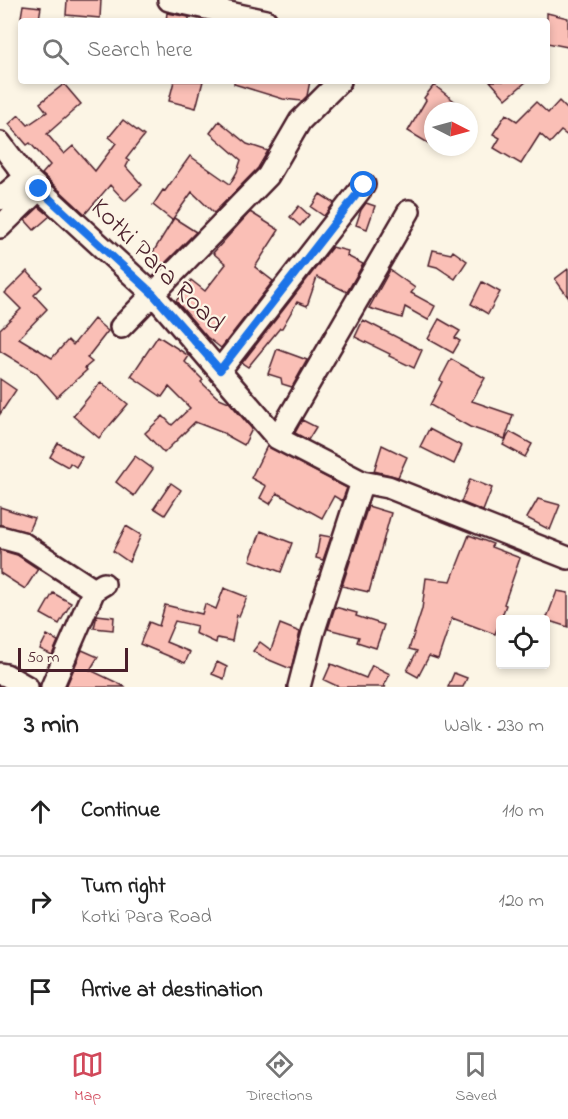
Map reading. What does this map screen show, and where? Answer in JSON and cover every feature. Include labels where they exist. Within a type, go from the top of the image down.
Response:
[{"type":"street","points":[[169,0],[252,18]]},
{"type":"street","points":[[122,327],[268,176],[300,121],[337,84]]},
{"type":"street","name":"Kotki Para Road","points":[[0,143],[32,183],[153,294],[277,438],[362,482],[388,487],[568,558]]},
{"type":"street","points":[[0,199],[32,183]]},
{"type":"street","points":[[0,227],[32,183]]},
{"type":"street","points":[[220,370],[364,185]]},
{"type":"street","points":[[277,438],[409,211]]},
{"type":"street","points":[[299,687],[313,633],[362,482]]},
{"type":"street","points":[[0,537],[22,543],[99,587],[52,687]]},
{"type":"street","points":[[2,679],[27,687]]},
{"type":"building","points":[[67,0],[101,0],[100,18],[66,15]]},
{"type":"building","points":[[23,5],[41,7],[39,18],[21,17]]},
{"type":"building","points":[[167,13],[189,17],[189,18],[166,18]]},
{"type":"building","points":[[547,13],[568,18],[568,47],[550,44],[550,18],[547,18]]},
{"type":"building","points":[[64,84],[81,104],[47,134],[64,154],[73,146],[95,171],[116,143],[109,137],[123,120],[144,136],[126,159],[129,161],[126,167],[142,185],[125,201],[110,185],[85,214],[42,174],[50,165],[30,143],[27,145],[9,124],[19,115],[28,125],[47,112],[40,103]]},
{"type":"building","points":[[173,84],[202,84],[196,108],[169,101]]},
{"type":"building","points":[[234,84],[309,84],[307,96],[302,101],[283,99]]},
{"type":"building","points":[[493,84],[524,84],[506,99]]},
{"type":"building","points":[[434,85],[456,102],[425,102],[424,98]]},
{"type":"building","points":[[559,101],[568,110],[568,136],[561,131],[550,143],[540,134],[521,164],[494,148],[500,138],[493,134],[506,114],[517,121],[536,102],[548,113]]},
{"type":"building","points":[[424,103],[424,141],[408,131]]},
{"type":"building","points":[[219,121],[247,144],[268,151],[258,168],[214,213],[192,192],[172,220],[153,205],[190,156],[230,184],[237,172],[241,160],[210,133]]},
{"type":"building","points":[[320,194],[334,203],[324,216],[311,207]]},
{"type":"building","points":[[366,203],[375,206],[367,229],[356,225]]},
{"type":"building","points":[[299,206],[309,215],[300,226],[290,217]]},
{"type":"building","points":[[39,207],[50,216],[34,230],[25,220]]},
{"type":"building","points":[[250,212],[279,230],[255,267],[273,281],[221,348],[207,337],[176,301],[191,280],[205,291],[226,264],[213,253]]},
{"type":"building","points":[[174,218],[196,232],[159,269],[147,262]]},
{"type":"building","points":[[332,247],[348,251],[347,256],[363,264],[347,292],[317,277],[307,306],[297,302],[282,328],[248,367],[242,363]]},
{"type":"building","points":[[433,250],[451,254],[453,251],[467,261],[455,279],[437,267],[429,265]]},
{"type":"building","points":[[568,269],[568,297],[555,279]]},
{"type":"building","points":[[390,270],[415,288],[411,293],[435,306],[428,320],[405,307],[402,318],[369,308]]},
{"type":"building","points":[[27,271],[42,287],[34,295],[47,309],[19,338],[52,358],[68,340],[73,345],[94,319],[108,331],[87,358],[92,362],[85,368],[87,370],[57,397],[36,373],[0,351],[0,329],[21,309],[5,293]]},
{"type":"building","points":[[482,282],[500,292],[488,314],[471,304]]},
{"type":"building","points":[[439,319],[460,331],[455,338],[460,341],[453,353],[428,339]]},
{"type":"building","points":[[363,320],[422,350],[414,368],[355,337]]},
{"type":"building","points":[[158,336],[189,356],[185,362],[203,380],[201,382],[217,397],[229,402],[252,429],[244,445],[226,434],[195,422],[164,453],[145,433],[163,416],[172,425],[190,408],[169,387],[162,397],[131,376]]},
{"type":"building","points":[[277,349],[307,360],[292,387],[282,384],[281,378],[268,374]]},
{"type":"building","points":[[451,359],[485,378],[472,401],[513,415],[505,439],[470,427],[430,405]]},
{"type":"building","points":[[0,379],[16,390],[0,414]]},
{"type":"building","points":[[101,382],[128,404],[99,438],[73,416]]},
{"type":"building","points":[[302,420],[316,427],[308,440],[295,433]]},
{"type":"building","points":[[429,429],[462,446],[454,464],[420,447]]},
{"type":"building","points":[[510,432],[532,444],[525,457],[503,445]]},
{"type":"building","points":[[58,443],[82,457],[76,467],[70,463],[68,467],[50,457]]},
{"type":"building","points":[[382,445],[407,457],[398,477],[374,471]]},
{"type":"building","points":[[267,446],[347,488],[342,501],[334,496],[322,518],[277,493],[270,504],[260,498],[266,486],[251,478]]},
{"type":"building","points":[[135,456],[153,469],[134,496],[116,482]]},
{"type":"building","points":[[470,479],[492,488],[483,511],[461,502]]},
{"type":"building","points":[[171,483],[181,490],[165,515],[154,508]]},
{"type":"building","points":[[538,499],[560,505],[550,530],[527,518]]},
{"type":"building","points":[[368,506],[391,513],[369,592],[342,586]]},
{"type":"building","points":[[0,507],[34,518],[28,532],[0,525]]},
{"type":"building","points":[[126,526],[141,535],[129,562],[113,551]]},
{"type":"building","points":[[261,531],[292,543],[281,572],[250,560]]},
{"type":"building","points":[[320,535],[331,537],[323,560],[316,558]]},
{"type":"building","points":[[469,535],[493,544],[491,547],[520,558],[502,615],[496,615],[495,634],[452,618],[438,659],[429,656],[418,677],[407,671],[417,651],[409,649],[422,609],[426,578],[451,581]]},
{"type":"building","points":[[0,550],[17,555],[38,569],[25,589],[0,573]]},
{"type":"building","points":[[224,588],[247,597],[239,616],[237,615],[232,641],[217,638],[216,643],[195,633],[197,626],[175,621],[166,642],[190,652],[185,663],[140,644],[149,622],[159,626],[165,605],[202,614],[205,604],[216,609]]},
{"type":"building","points":[[557,591],[568,593],[568,627],[550,621],[550,615],[548,615]]},
{"type":"building","points":[[53,593],[71,603],[59,624],[41,614]]},
{"type":"building","points":[[335,607],[357,613],[356,616],[384,625],[376,648],[357,642],[359,637],[328,629]]},
{"type":"building","points":[[97,615],[114,617],[113,630],[94,628]]},
{"type":"building","points":[[280,624],[300,632],[291,669],[253,651],[260,642],[271,650]]},
{"type":"building","points":[[47,635],[58,641],[52,655],[40,649]]},
{"type":"building","points":[[82,650],[98,657],[90,670],[126,687],[66,687]]},
{"type":"building","points":[[217,662],[227,667],[224,679],[212,674]]},
{"type":"building","points":[[331,664],[366,678],[372,665],[390,674],[384,686],[386,687],[339,687],[324,680]]},
{"type":"building","points":[[454,673],[467,678],[463,687],[448,687]]},
{"type":"route","points":[[39,189],[153,294],[220,370],[364,185]]}]
